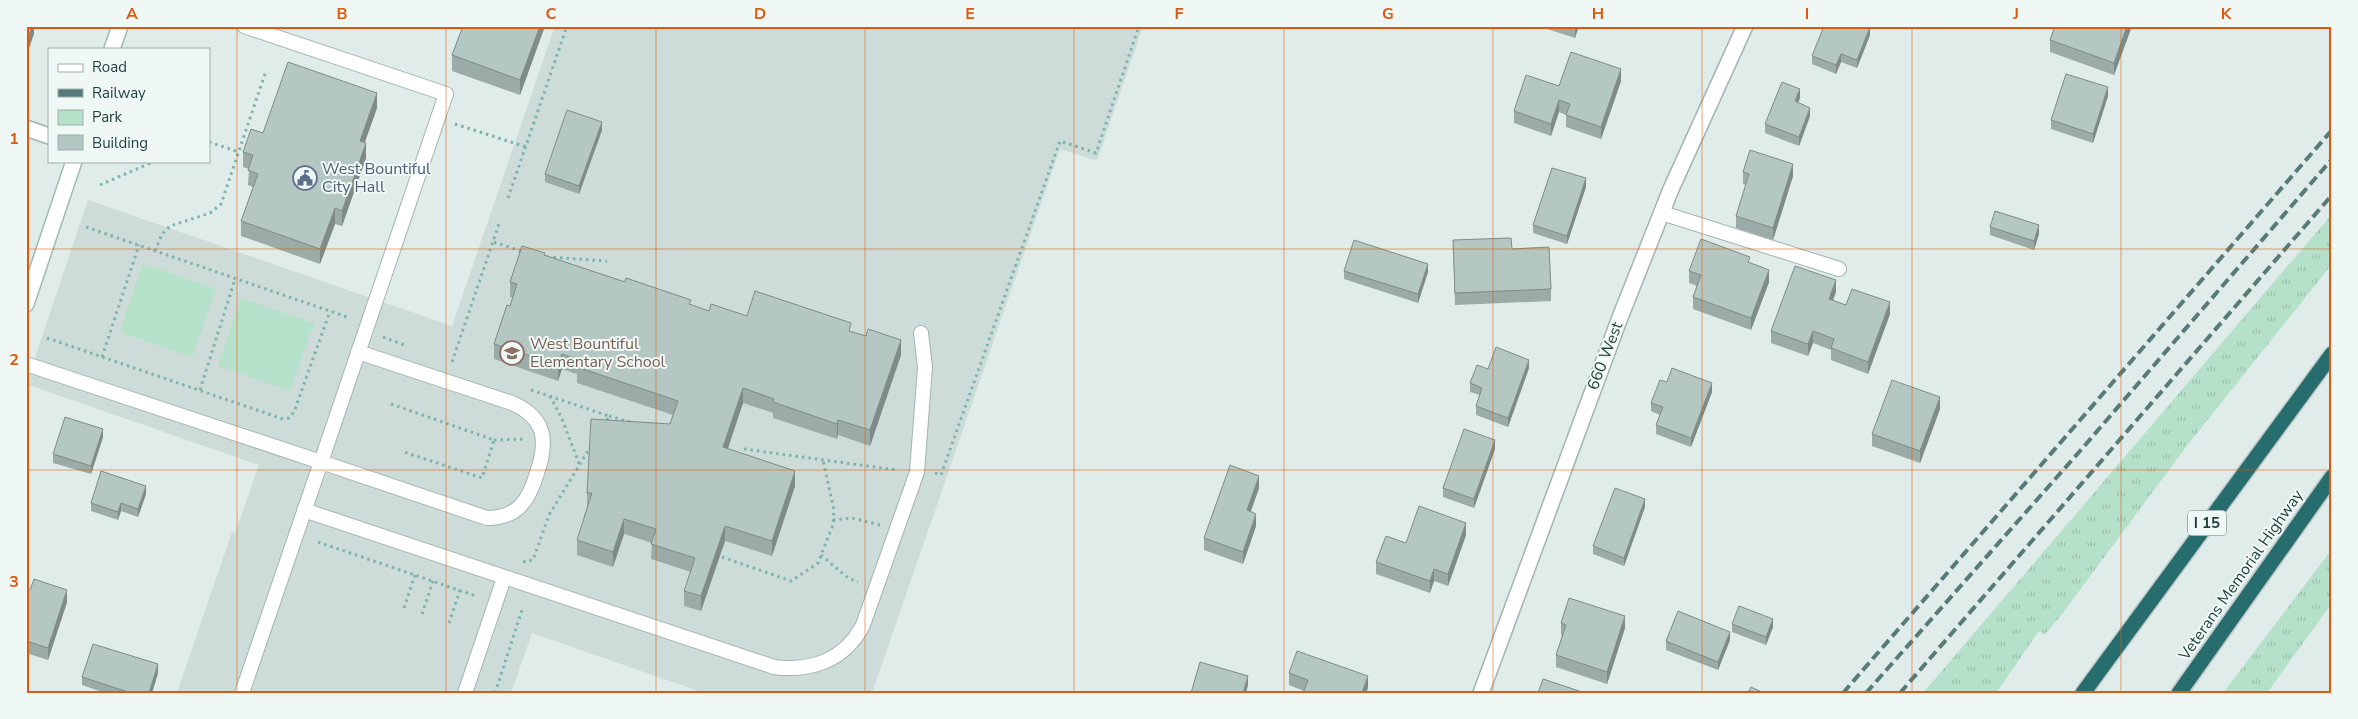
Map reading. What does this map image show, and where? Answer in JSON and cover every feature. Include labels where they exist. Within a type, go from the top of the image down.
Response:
[{"type":"highway","name":"I 15","points":[[2083,693],[2332,354]]},
{"type":"highway","name":"Veterans Memorial Highway","points":[[2179,693],[2332,476]]},
{"type":"street","points":[[112,48],[120,26]]},
{"type":"street","name":"660 West","points":[[1481,693],[1609,347],[1662,213],[1746,26]]},
{"type":"street","points":[[26,128],[48,136]]},
{"type":"street","points":[[26,304],[74,162]]},
{"type":"lane","points":[[242,693],[446,94],[244,26]]},
{"type":"lane","points":[[1662,213],[1840,269]]},
{"type":"lane","points":[[304,510],[774,667],[791,669],[817,666],[841,653],[859,634],[877,590],[917,472],[925,367],[921,334]]},
{"type":"lane","points":[[26,364],[488,518],[497,518],[517,510],[525,502],[534,484],[544,455],[544,438],[539,425],[529,412],[512,403],[358,352]]},
{"type":"lane","points":[[465,693],[504,578]]},
{"type":"path","points":[[508,198],[567,26]]},
{"type":"path","points":[[744,449],[941,475],[1060,141],[1096,153],[1139,26]]},
{"type":"path","points":[[155,251],[162,234],[170,226],[210,213],[222,204],[266,72]]},
{"type":"path","points":[[472,130],[526,147]]},
{"type":"path","points":[[210,142],[239,152]]},
{"type":"path","points":[[100,185],[153,162]]},
{"type":"path","points":[[452,362],[499,224]]},
{"type":"path","points":[[86,227],[350,318]]},
{"type":"path","points":[[494,242],[531,254]]},
{"type":"path","points":[[102,357],[139,245]]},
{"type":"path","points":[[540,257],[607,261]]},
{"type":"path","points":[[200,390],[235,278]]},
{"type":"path","points":[[47,338],[283,419],[289,418],[294,412],[330,311]]},
{"type":"path","points":[[380,336],[408,346]]},
{"type":"path","points":[[443,359],[461,365]]},
{"type":"path","points":[[523,387],[634,423]]},
{"type":"path","points":[[550,396],[562,419],[580,466]]},
{"type":"path","points":[[391,404],[494,440],[527,438]]},
{"type":"path","points":[[604,424],[609,416]]},
{"type":"path","points":[[404,452],[482,478],[494,440]]},
{"type":"path","points":[[518,563],[533,560],[550,515],[594,441]]},
{"type":"path","points":[[722,557],[791,581],[818,562],[833,525],[834,510],[823,460]]},
{"type":"path","points":[[833,520],[852,518],[897,530]]},
{"type":"path","points":[[318,542],[476,596]]},
{"type":"path","points":[[821,555],[848,578],[877,590]]},
{"type":"path","points":[[404,608],[416,575]]},
{"type":"path","points":[[422,614],[433,581]]},
{"type":"path","points":[[448,623],[460,590]]},
{"type":"path","points":[[494,693],[522,610]]},
{"type":"shaded area","name":"West Bountiful Elementary School","points":[[555,26],[1143,26],[1097,161],[1060,149],[872,693],[704,693],[532,633],[511,693],[177,693],[232,532],[235,533],[259,465],[26,384],[88,200],[452,326]]},
{"type":"green space","points":[[2332,214],[2332,264],[2186,447],[2059,618],[2045,634],[2039,631],[1996,693],[1923,693]]},
{"type":"green space","points":[[143,264],[216,289],[192,357],[120,332]]},
{"type":"green space","points":[[241,298],[314,323],[290,391],[218,366]]},
{"type":"green space","points":[[2332,549],[2332,603],[2267,693],[2223,693]]},
{"type":"building","points":[[26,26],[32,26],[26,45]]},
{"type":"building","points":[[463,26],[540,26],[520,80],[452,55]]},
{"type":"building","points":[[1824,26],[1870,27],[1857,60],[1841,54],[1836,65],[1812,56]]},
{"type":"building","points":[[2055,26],[2127,26],[2114,63],[2050,40]]},
{"type":"building","points":[[1571,52],[1621,69],[1601,127],[1566,115],[1570,104],[1559,100],[1551,124],[1514,111],[1526,75],[1559,86]]},
{"type":"building","name":"West Bountiful City Hall","points":[[288,62],[377,93],[360,141],[366,143],[342,211],[335,208],[320,249],[241,221],[258,174],[248,170],[253,155],[243,152],[251,129],[263,133]]},
{"type":"building","points":[[2066,74],[2108,87],[2093,134],[2051,120]]},
{"type":"building","points":[[1782,82],[1800,89],[1795,101],[1810,108],[1799,137],[1765,124]]},
{"type":"building","points":[[567,110],[602,122],[579,186],[545,174]]},
{"type":"building","points":[[1750,150],[1793,164],[1773,228],[1736,216],[1749,174],[1743,172]]},
{"type":"building","points":[[1552,168],[1586,178],[1567,236],[1533,225]]},
{"type":"building","points":[[1995,211],[2039,225],[2034,241],[1990,227]]},
{"type":"building","points":[[1511,238],[1512,249],[1549,247],[1551,289],[1455,293],[1453,240]]},
{"type":"building","points":[[1701,239],[1750,257],[1748,262],[1769,270],[1751,318],[1693,297],[1701,275],[1689,271]]},
{"type":"building","points":[[1354,240],[1428,264],[1418,294],[1344,271]]},
{"type":"building","points":[[522,246],[625,282],[626,278],[691,300],[689,304],[709,311],[711,304],[747,316],[755,291],[851,323],[849,331],[866,336],[868,329],[901,340],[870,430],[838,420],[837,424],[773,402],[774,399],[743,388],[723,447],[795,471],[772,541],[725,526],[701,596],[684,591],[695,558],[651,544],[656,529],[624,519],[613,552],[577,540],[592,493],[587,493],[591,419],[670,424],[678,401],[577,367],[579,360],[562,354],[558,365],[494,344],[507,305],[510,306],[517,284],[510,282]]},
{"type":"building","points":[[1795,266],[1836,280],[1829,299],[1846,305],[1852,289],[1890,302],[1868,362],[1831,348],[1834,339],[1813,331],[1808,344],[1771,331]]},
{"type":"building","points":[[1496,347],[1529,360],[1508,418],[1476,406],[1482,388],[1470,383],[1477,365],[1488,369]]},
{"type":"building","points":[[1672,368],[1712,383],[1691,438],[1656,425],[1663,407],[1651,403],[1660,380],[1667,382]]},
{"type":"building","points":[[1892,380],[1940,397],[1920,451],[1872,434]]},
{"type":"building","points":[[65,417],[103,429],[91,466],[53,454]]},
{"type":"building","points":[[1464,429],[1495,440],[1474,499],[1443,488]]},
{"type":"building","points":[[1230,465],[1259,476],[1247,510],[1256,514],[1243,552],[1204,538]]},
{"type":"building","points":[[101,471],[146,486],[138,509],[121,503],[118,512],[91,503]]},
{"type":"building","points":[[1615,488],[1645,499],[1624,558],[1593,546]]},
{"type":"building","points":[[1419,506],[1466,523],[1448,574],[1434,569],[1430,581],[1376,562],[1386,536],[1406,543]]},
{"type":"building","points":[[34,579],[67,590],[48,648],[26,641],[26,588],[30,590]]},
{"type":"building","points":[[1569,598],[1625,616],[1607,672],[1556,655],[1566,625],[1561,623]]},
{"type":"building","points":[[1739,606],[1773,619],[1766,637],[1732,624]]},
{"type":"building","points":[[1678,611],[1730,632],[1718,662],[1666,641]]},
{"type":"building","points":[[93,644],[158,664],[149,693],[131,693],[82,677]]},
{"type":"building","points":[[1297,651],[1368,676],[1362,693],[1303,693],[1308,680],[1289,673]]},
{"type":"building","points":[[1200,662],[1248,676],[1243,693],[1191,693]]},
{"type":"building","points":[[1543,679],[1585,693],[1538,693]]},
{"type":"building","points":[[1751,687],[1764,693],[1748,693]]},
{"type":"railway","points":[[1843,693],[2332,130]]},
{"type":"railway","points":[[1866,693],[2080,451],[2332,159]]},
{"type":"railway","points":[[1900,693],[2332,195]]},
{"type":"place","name":"West Bountiful City Hall","points":[[305,178]]},
{"type":"place","name":"West Bountiful Elementary School","points":[[512,353]]}]
